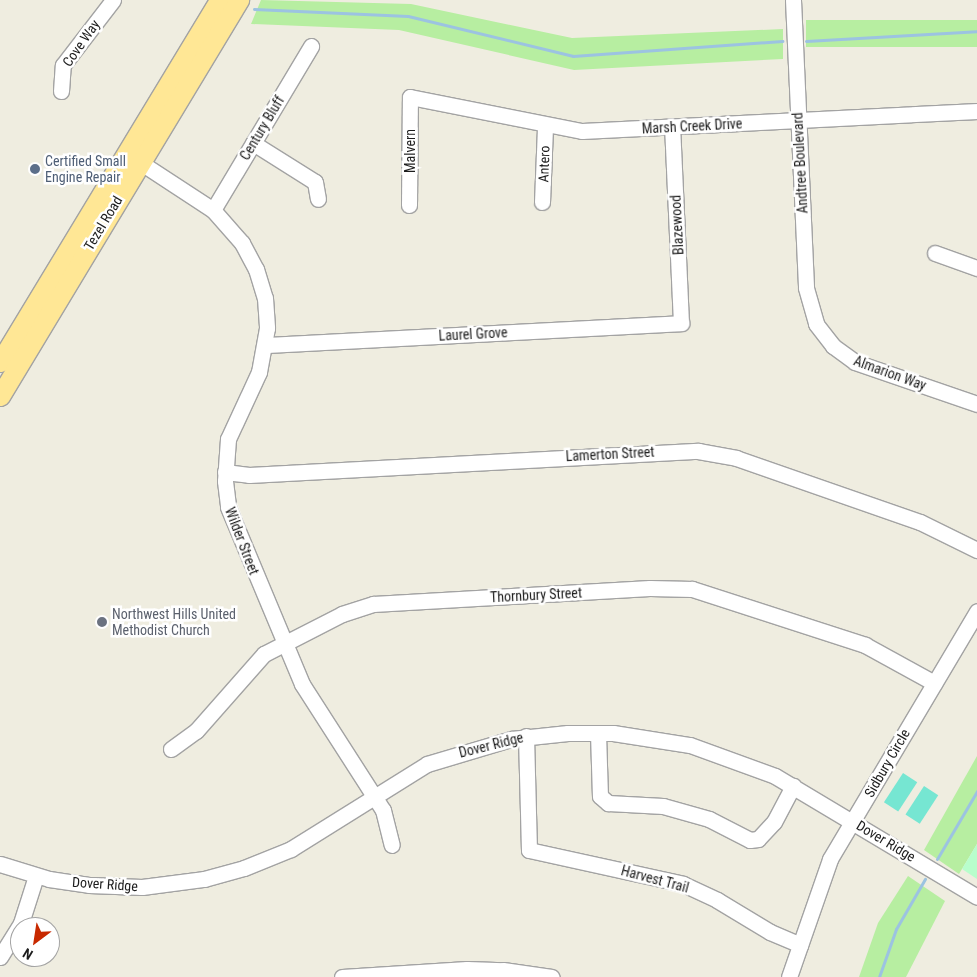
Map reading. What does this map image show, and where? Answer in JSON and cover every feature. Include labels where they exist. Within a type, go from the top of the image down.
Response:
[{"type":"main road","name":"Tezel Road","points":[[0,396],[219,0]]},
{"type":"main road","name":"Tezel Road","points":[[0,362],[239,0]]},
{"type":"street","name":"Cove Way","points":[[61,91],[63,65],[113,0]]},
{"type":"street","name":"Andtree Boulevard","points":[[793,0],[806,288],[816,324]]},
{"type":"street","name":"Century Bluff","points":[[213,210],[311,46]]},
{"type":"street","name":"Marsh Creek Drive","points":[[410,97],[545,126],[582,131],[977,111]]},
{"type":"street","name":"Malvern","points":[[409,205],[410,97]]},
{"type":"street","name":"Antero","points":[[542,202],[545,126]]},
{"type":"street","name":"Blazewood","points":[[672,127],[681,323]]},
{"type":"street","points":[[253,143],[315,182],[318,199]]},
{"type":"street","name":"Wilder Street","points":[[133,158],[213,210],[242,243],[256,269],[267,313],[265,345],[256,379],[228,439],[225,472],[231,521],[302,684],[389,823],[392,845]]},
{"type":"street","points":[[935,253],[977,268]]},
{"type":"street","name":"Laurel Grove","points":[[265,345],[681,323]]},
{"type":"street","name":"Almarion Way","points":[[816,324],[832,346],[855,362],[977,404]]},
{"type":"street","name":"Lamerton Street","points":[[225,472],[249,474],[698,451],[736,458],[920,522],[977,550]]},
{"type":"street","name":"Thornbury Street","points":[[171,749],[205,721],[251,665],[283,642],[342,614],[373,604],[677,587],[706,592],[865,645],[934,683]]},
{"type":"street","name":"Sidbury Circle","points":[[789,977],[830,859],[977,612]]},
{"type":"street","points":[[598,733],[600,796],[608,803],[663,806],[709,819],[750,840],[758,839],[774,822],[793,786]]},
{"type":"street","name":"Dover Ridge","points":[[0,864],[36,876],[89,885],[142,887],[204,879],[244,868],[291,849],[323,832],[373,796],[427,764],[469,749],[526,736],[598,733],[646,736],[690,745],[733,758],[793,786],[977,897]]},
{"type":"street","name":"Harvest Trail","points":[[526,736],[529,850],[683,884],[717,900],[770,932],[800,945]]},
{"type":"street","points":[[0,957],[21,923],[36,876]]},
{"type":"street","points":[[342,977],[467,969],[503,970],[552,977]]},
{"type":"green space","points":[[261,0],[411,4],[572,38],[783,29],[783,59],[574,70],[399,30],[251,24]]},
{"type":"green space","points":[[806,20],[977,20],[977,47],[806,47]]},
{"type":"green space","points":[[977,756],[977,844],[959,874],[924,850]]},
{"type":"green space","points":[[977,844],[977,879],[962,869]]},
{"type":"green space","points":[[908,876],[945,901],[906,977],[859,977],[878,923]]},
{"type":"shaded area","points":[[903,773],[917,782],[898,812],[884,802]]},
{"type":"shaded area","points":[[924,786],[938,795],[920,824],[905,815]]},
{"type":"waterway","points":[[254,9],[408,16],[573,56],[782,41]]},
{"type":"waterway","points":[[806,41],[977,31]]},
{"type":"waterway","points":[[937,859],[977,791]]},
{"type":"waterway","points":[[879,977],[896,929],[925,879]]},
{"type":"place","name":"Certified Small Engine Repair","points":[[35,169]]},
{"type":"place","name":"Northwest Hills United Methodist Church","points":[[102,622]]}]
